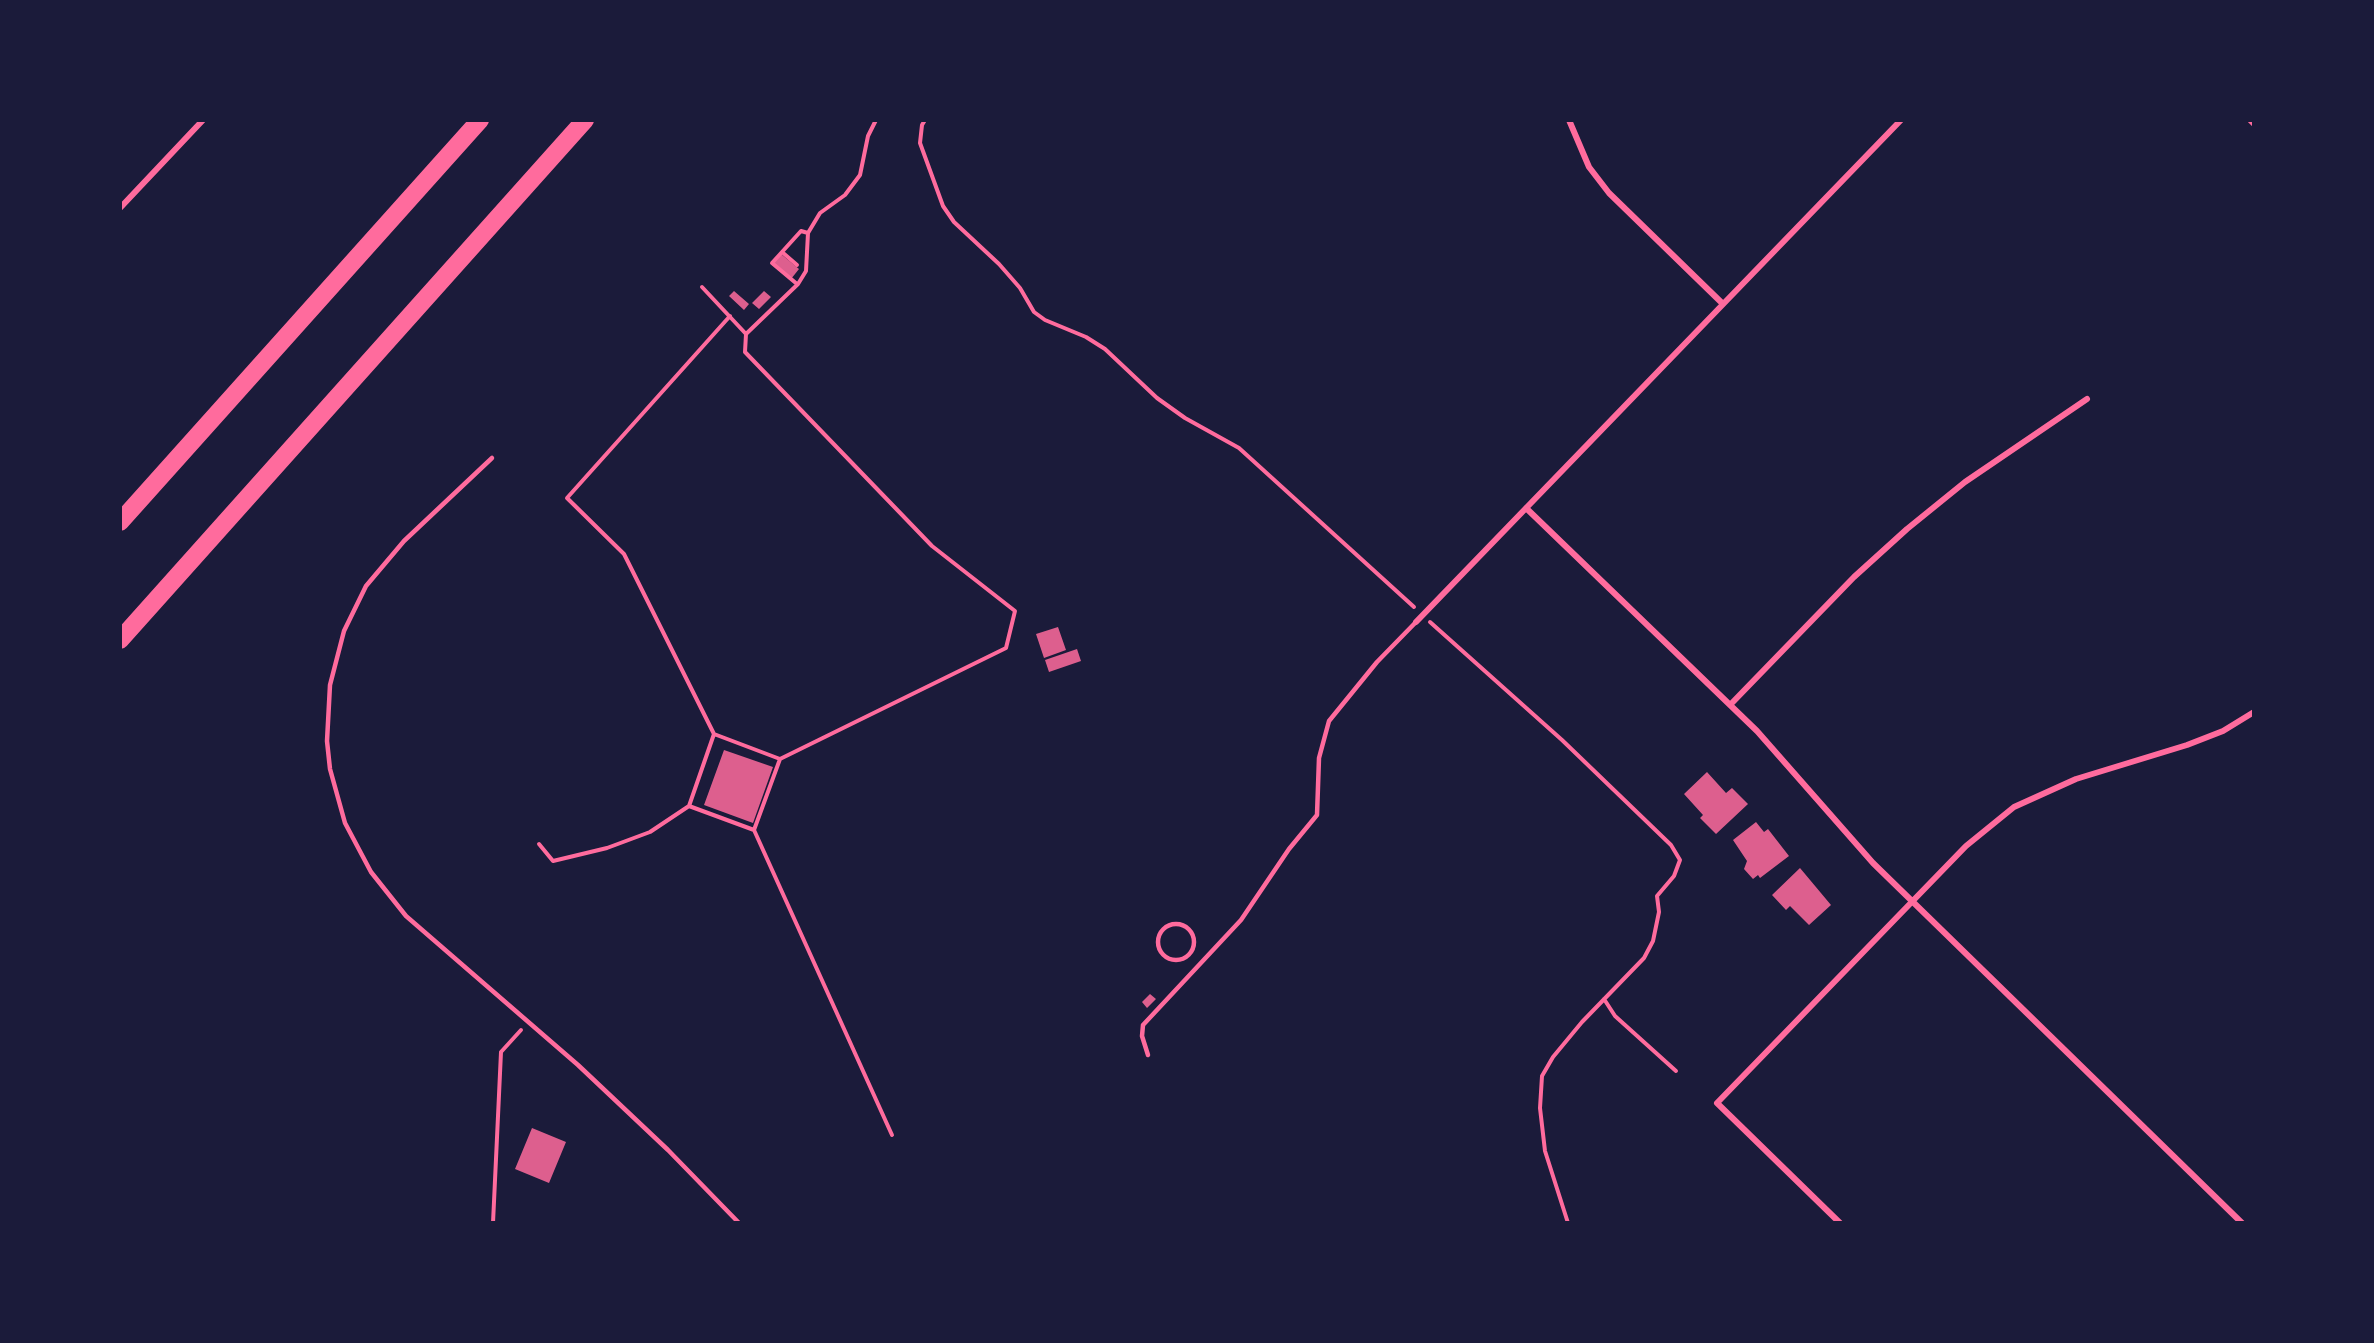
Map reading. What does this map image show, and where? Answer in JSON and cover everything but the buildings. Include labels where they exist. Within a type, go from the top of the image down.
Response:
[{"type":"highway","points":[[120,522],[480,120]]},
{"type":"highway","points":[[120,640],[585,120]]},
{"type":"street","points":[[120,208],[202,120]]},
{"type":"street","points":[[1569,120],[1589,167],[1609,193],[1723,304]]},
{"type":"street","points":[[1416,622],[1901,120]]},
{"type":"street","points":[[2250,120],[2254,124]]},
{"type":"street","points":[[1730,705],[1854,577],[1907,529],[1965,482],[2087,399]]},
{"type":"street","points":[[1526,508],[1780,755],[1844,834],[1912,902],[2242,1223]]},
{"type":"street","points":[[1840,1223],[1717,1103],[1966,846],[2014,807],[2076,779],[2187,745],[2223,731],[2254,712]]},
{"type":"lane","points":[[492,458],[404,541],[366,586],[344,631],[330,685],[327,741],[330,769],[345,823],[371,872],[406,916],[529,1022],[660,1142],[738,1223]]},
{"type":"lane","points":[[1148,1055],[1142,1036],[1143,1025],[1198,963],[1241,920],[1289,849],[1317,815],[1319,758],[1329,721],[1377,662],[1416,622]]},
{"type":"lane","points":[[1173,924],[1187,927],[1194,941],[1189,955],[1176,960],[1164,956],[1158,945],[1158,938],[1166,927],[1173,924]]},
{"type":"lane","points":[[1189,955],[1198,963]]},
{"type":"path","points":[[876,120],[867,136],[860,176],[845,195],[820,213],[808,233],[806,271],[798,284],[746,334],[745,352],[932,546],[1015,612],[1005,648],[780,759],[754,830],[892,1135]]},
{"type":"path","points":[[925,120],[922,125],[920,142],[943,206],[954,222],[999,264],[1020,288],[1034,312],[1045,320],[1086,337],[1105,349],[1131,370],[1157,398],[1185,418],[1239,448],[1562,740],[1671,845],[1680,860],[1674,876],[1658,896],[1659,912],[1653,941],[1644,958],[1553,1057],[1542,1076],[1540,1108],[1545,1151],[1569,1223]]},
{"type":"path","points":[[798,284],[772,263],[801,231],[808,233]]},
{"type":"path","points":[[782,252],[796,265]]},
{"type":"path","points":[[702,287],[746,334]]},
{"type":"path","points":[[730,316],[567,498],[624,554],[714,734],[780,759]]},
{"type":"path","points":[[539,844],[553,861],[607,848],[650,832],[689,806],[714,734]]},
{"type":"path","points":[[689,806],[754,830]]},
{"type":"path","points":[[1604,999],[1615,1016],[1676,1071]]},
{"type":"path","points":[[493,1223],[501,1052],[529,1022]]}]
